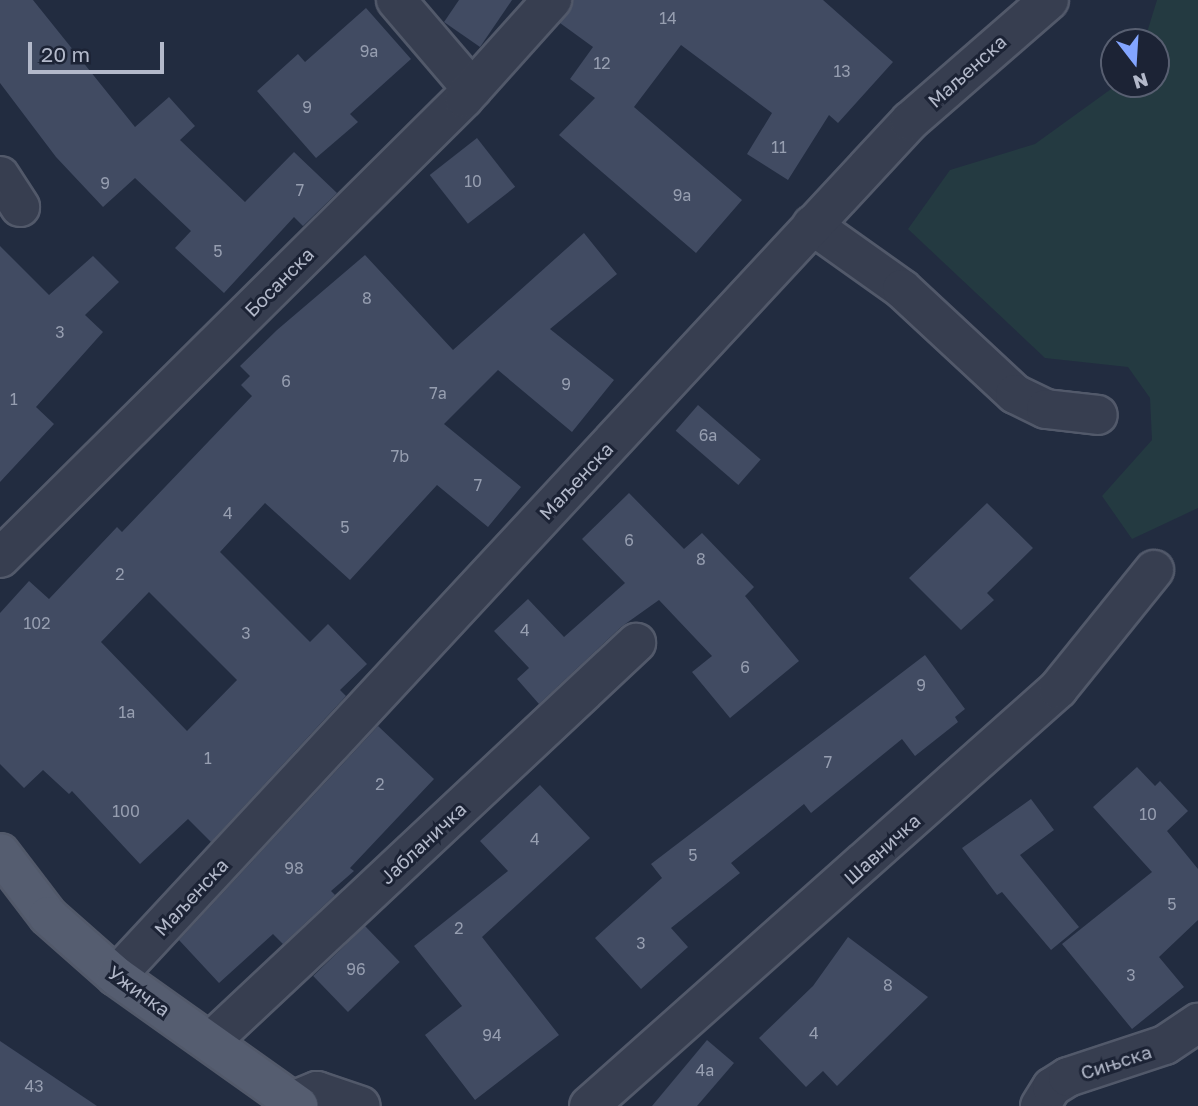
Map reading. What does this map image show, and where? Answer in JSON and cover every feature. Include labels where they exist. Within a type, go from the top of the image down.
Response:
[{"type":"main road","name":"Ужичка","points":[[0,853],[48,916],[116,975],[296,1104]]},
{"type":"street","points":[[396,0],[472,89]]},
{"type":"street","name":"Босанска","points":[[0,558],[472,89],[552,0]]},
{"type":"street","name":"Маљенска","points":[[116,975],[911,121],[1049,0]]},
{"type":"street","points":[[812,225],[902,289],[1015,394],[1046,409],[1097,415]]},
{"type":"street","name":"Шавничка","points":[[589,1106],[1058,689],[1154,570]]},
{"type":"street","name":"Јабланичка","points":[[210,1042],[636,643]]},
{"type":"street","name":"Сињска","points":[[1040,1106],[1052,1087],[1068,1076],[1153,1050],[1198,1023]]},
{"type":"street","points":[[296,1104],[317,1091],[361,1106]]},
{"type":"shaded area","points":[[1157,0],[1198,0],[1198,508],[1132,539],[1102,496],[1152,440],[1150,398],[1128,367],[1045,358],[908,229],[950,170],[1035,144],[1100,97],[1170,98],[1170,28],[1148,28]]},
{"type":"building","points":[[0,0],[33,0],[135,127],[169,97],[195,126],[180,140],[245,202],[294,152],[337,193],[303,226],[294,217],[224,293],[175,248],[191,231],[135,178],[103,207],[56,157],[0,83]]},
{"type":"building","points":[[459,0],[512,0],[480,47],[444,22]]},
{"type":"building","points":[[573,0],[823,0],[893,62],[838,123],[829,115],[788,180],[747,154],[772,113],[681,45],[634,107],[742,200],[696,253],[559,135],[595,98],[570,79],[593,47],[560,23]]},
{"type":"building","points":[[366,8],[411,59],[350,114],[358,122],[316,158],[257,91],[298,54],[305,62]]},
{"type":"building","points":[[477,138],[515,187],[468,224],[430,175]]},
{"type":"building","points":[[584,233],[617,274],[550,329],[614,380],[572,432],[498,370],[444,424],[521,487],[488,527],[437,485],[350,580],[265,503],[220,552],[310,642],[328,624],[367,664],[340,690],[346,696],[211,842],[188,819],[140,864],[72,791],[69,794],[43,770],[24,788],[0,764],[0,613],[29,581],[49,599],[117,527],[122,532],[252,396],[241,385],[250,376],[240,366],[277,330],[365,255],[453,350]],"holes":[[[149,592],[237,680],[187,731],[101,642]]]},
{"type":"building","points":[[0,246],[49,295],[93,256],[119,282],[85,315],[103,332],[36,407],[54,424],[0,482]]},
{"type":"building","points":[[698,405],[761,459],[738,485],[676,431]]},
{"type":"building","points":[[629,493],[684,549],[702,533],[754,587],[745,596],[799,661],[730,718],[692,672],[712,656],[659,600],[621,627],[539,704],[517,679],[529,668],[494,631],[528,599],[564,637],[625,583],[582,539]]},
{"type":"building","points":[[987,503],[1033,548],[987,593],[994,600],[961,630],[909,578]]},
{"type":"building","points":[[925,655],[965,709],[955,717],[958,722],[915,756],[902,739],[811,813],[804,804],[731,863],[740,873],[671,928],[688,947],[641,989],[595,938],[662,878],[651,864]]},
{"type":"building","points":[[378,726],[434,779],[350,868],[354,871],[331,891],[335,895],[283,944],[273,934],[219,983],[179,940]]},
{"type":"building","points":[[1137,767],[1155,786],[1160,781],[1188,811],[1167,831],[1198,869],[1198,920],[1159,957],[1184,987],[1132,1029],[1062,944],[1152,872],[1093,807]]},
{"type":"building","points":[[540,785],[590,838],[482,937],[559,1035],[475,1100],[425,1035],[462,1006],[414,946],[508,871],[480,841]]},
{"type":"building","points":[[1031,799],[1054,830],[1020,855],[1079,927],[1051,950],[1002,892],[997,895],[962,848]]},
{"type":"building","points":[[365,926],[400,962],[348,1012],[313,976]]},
{"type":"building","points":[[848,937],[928,997],[837,1086],[823,1071],[806,1087],[759,1038],[813,986]]},
{"type":"building","points":[[707,1040],[734,1063],[697,1106],[652,1106]]},
{"type":"building","points":[[0,1041],[97,1106],[0,1106]]}]
